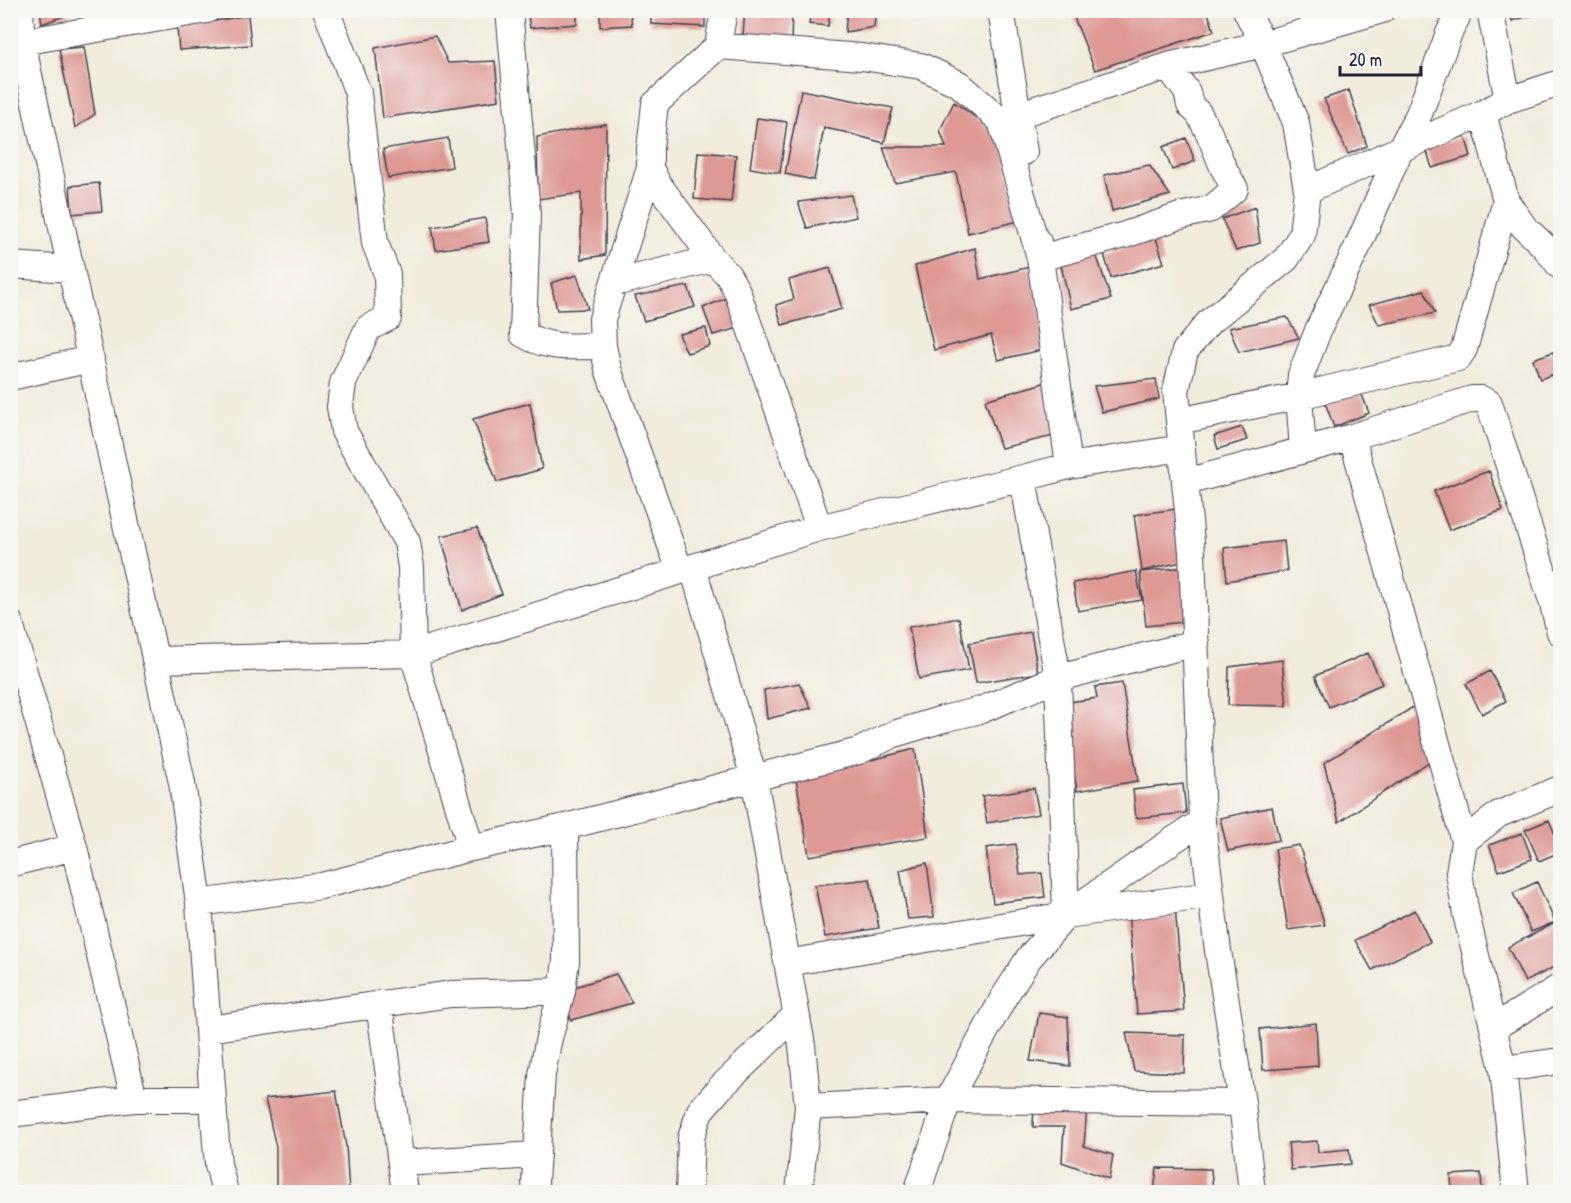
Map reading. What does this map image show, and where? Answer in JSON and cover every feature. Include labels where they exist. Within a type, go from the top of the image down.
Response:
[{"type":"street","points":[[20,10],[16,43],[71,269],[182,783],[199,903],[212,1099],[218,1164],[225,1192]]},
{"type":"street","points":[[16,43],[207,10]]},
{"type":"street","points":[[327,10],[358,93],[375,243],[387,274],[388,318],[368,328],[344,382],[340,407],[344,431],[407,542],[411,567],[413,654],[471,848]]},
{"type":"street","points":[[509,10],[527,213],[523,334],[536,342],[553,346],[603,346]]},
{"type":"street","points":[[724,10],[718,46],[655,104],[650,168],[602,319],[603,346],[608,369],[686,570],[754,778],[802,1045],[808,1107],[799,1192]]},
{"type":"street","points":[[1001,10],[1010,117],[1040,258],[1069,466]]},
{"type":"street","points":[[1246,10],[1296,123],[1307,190],[1302,235],[1286,259],[1209,322],[1185,351],[1176,391],[1192,552],[1202,822],[1218,951],[1242,1103],[1252,1192]]},
{"type":"street","points":[[1303,450],[1299,396],[1301,375],[1319,328],[1400,150],[1419,114],[1457,17],[1457,10]]},
{"type":"street","points":[[1490,10],[1508,100]]},
{"type":"street","points":[[1010,117],[1168,66],[1263,44],[1373,12]]},
{"type":"street","points":[[718,46],[862,57],[921,66],[959,84],[1010,117]]},
{"type":"street","points":[[1040,258],[1125,235],[1180,216],[1211,209],[1235,189],[1199,114],[1191,105],[1187,92],[1168,66]]},
{"type":"street","points":[[1307,190],[1483,114],[1508,100],[1560,83]]},
{"type":"street","points":[[1483,114],[1506,201],[1524,227],[1560,266]]},
{"type":"street","points":[[650,168],[658,184],[713,259],[728,275],[737,291],[819,528]]},
{"type":"street","points":[[1179,421],[1299,396],[1458,358],[1464,349],[1506,201]]},
{"type":"street","points":[[614,283],[713,259]]},
{"type":"street","points":[[10,265],[71,269]]},
{"type":"street","points":[[10,376],[91,359]]},
{"type":"street","points":[[1186,482],[1352,437],[1472,399],[1481,399],[1489,403],[1551,569],[1560,632]]},
{"type":"street","points":[[1352,437],[1464,841],[1459,873],[1466,914],[1503,1070],[1516,1192]]},
{"type":"street","points":[[155,660],[413,654],[819,528],[1069,466],[1182,448]]},
{"type":"street","points":[[1023,478],[1058,678],[1066,915]]},
{"type":"street","points":[[10,624],[74,847],[134,1099]]},
{"type":"street","points":[[199,903],[321,886],[565,827],[859,751],[894,734],[981,710],[1058,678],[1196,643]]},
{"type":"street","points":[[1464,841],[1499,814],[1560,789]]},
{"type":"street","points":[[917,1192],[948,1100],[1004,997],[1029,958],[1066,915],[1202,822]]},
{"type":"street","points":[[536,1192],[542,1075],[548,1042],[562,992],[566,961],[565,827]]},
{"type":"street","points":[[10,864],[74,847]]},
{"type":"street","points":[[787,963],[1066,915],[1211,895]]},
{"type":"street","points":[[1493,1028],[1560,987]]},
{"type":"street","points":[[208,1029],[451,993],[562,992]]},
{"type":"street","points":[[379,1004],[405,1192]]},
{"type":"street","points":[[689,1192],[691,1138],[700,1111],[720,1088],[796,1015]]},
{"type":"street","points":[[1503,1070],[1560,1061]]},
{"type":"street","points":[[10,1114],[134,1099],[212,1099]]},
{"type":"street","points":[[808,1107],[948,1100],[1242,1103]]},
{"type":"street","points":[[402,1163],[537,1155]]},
{"type":"building","points":[[40,10],[68,10],[69,14],[42,24]]},
{"type":"building","points":[[80,10],[114,10],[114,12],[81,18]]},
{"type":"building","points":[[527,10],[577,10],[577,24],[530,28]]},
{"type":"building","points":[[600,10],[630,10],[632,25],[600,27]]},
{"type":"building","points":[[651,10],[705,10],[705,27],[651,24]]},
{"type":"building","points":[[745,10],[792,10],[791,43],[743,35]]},
{"type":"building","points":[[811,10],[830,10],[828,26],[809,24]]},
{"type":"building","points":[[847,10],[876,10],[874,27],[845,32]]},
{"type":"building","points":[[1071,10],[1207,10],[1214,31],[1095,70]]},
{"type":"building","points":[[1293,10],[1317,10],[1317,11],[1295,18]]},
{"type":"building","points":[[1510,10],[1546,10],[1546,11],[1512,21]]},
{"type":"building","points":[[1555,10],[1560,10],[1560,23]]},
{"type":"building","points":[[248,15],[251,45],[179,50],[177,28]]},
{"type":"building","points":[[435,36],[448,63],[495,61],[499,100],[383,118],[375,48]]},
{"type":"building","points":[[84,47],[95,114],[75,128],[59,49]]},
{"type":"building","points":[[801,90],[893,108],[884,143],[824,128],[814,180],[785,174]]},
{"type":"building","points":[[1349,90],[1367,146],[1348,154],[1324,99]]},
{"type":"building","points":[[954,102],[1002,139],[1019,221],[968,233],[956,172],[895,183],[883,147],[946,147],[940,130]]},
{"type":"building","points":[[757,118],[787,122],[780,173],[750,168]]},
{"type":"building","points":[[606,124],[605,255],[581,259],[581,193],[538,199],[537,137]]},
{"type":"building","points":[[1465,136],[1471,156],[1432,168],[1426,148]]},
{"type":"building","points":[[448,138],[452,167],[388,178],[383,149]]},
{"type":"building","points":[[1186,138],[1195,161],[1172,170],[1163,147]]},
{"type":"building","points":[[698,152],[736,155],[731,202],[694,199]]},
{"type":"building","points":[[1149,165],[1170,195],[1112,211],[1104,175]]},
{"type":"building","points":[[99,183],[102,211],[72,214],[70,186]]},
{"type":"building","points":[[851,195],[856,217],[807,228],[798,202]]},
{"type":"building","points":[[1255,207],[1260,243],[1236,251],[1222,219]]},
{"type":"building","points":[[485,218],[489,242],[436,250],[432,227]]},
{"type":"building","points":[[1156,238],[1164,263],[1111,278],[1104,254]]},
{"type":"building","points":[[975,248],[980,279],[1030,267],[1050,348],[998,360],[991,335],[934,350],[915,266]]},
{"type":"building","points":[[1095,251],[1111,299],[1071,309],[1060,261]]},
{"type":"building","points":[[830,268],[842,309],[782,325],[776,305],[794,299],[789,280]]},
{"type":"building","points":[[577,275],[588,309],[557,310],[551,283]]},
{"type":"building","points":[[688,286],[695,307],[644,321],[635,296]]},
{"type":"building","points":[[1424,290],[1435,313],[1379,325],[1369,305]]},
{"type":"building","points":[[733,295],[739,328],[713,335],[703,308]]},
{"type":"building","points":[[1287,317],[1299,338],[1239,352],[1229,328]]},
{"type":"building","points":[[706,328],[710,346],[687,353],[679,334]]},
{"type":"building","points":[[1553,352],[1560,372],[1540,379],[1533,359]]},
{"type":"building","points":[[1156,379],[1159,399],[1102,412],[1094,386]]},
{"type":"building","points":[[1047,382],[1058,435],[1001,448],[985,400]]},
{"type":"building","points":[[1359,387],[1369,413],[1334,427],[1324,400]]},
{"type":"building","points":[[530,403],[542,469],[497,482],[473,419]]},
{"type":"building","points":[[1242,427],[1247,440],[1218,449],[1214,436]]},
{"type":"building","points":[[1489,471],[1503,510],[1449,530],[1434,491]]},
{"type":"building","points":[[1183,508],[1190,560],[1142,571],[1134,515]]},
{"type":"building","points":[[477,528],[502,594],[462,610],[441,536]]},
{"type":"building","points":[[1284,541],[1287,571],[1227,581],[1224,548]]},
{"type":"building","points":[[1186,567],[1193,621],[1146,626],[1140,572]]},
{"type":"building","points":[[1136,571],[1142,600],[1078,611],[1073,583]]},
{"type":"building","points":[[959,618],[969,670],[919,679],[909,627]]},
{"type":"building","points":[[1031,632],[1038,673],[976,683],[969,643]]},
{"type":"building","points":[[1368,653],[1382,684],[1329,707],[1315,676]]},
{"type":"building","points":[[1282,660],[1287,706],[1228,705],[1229,667]]},
{"type":"building","points":[[1490,671],[1506,701],[1482,714],[1466,684]]},
{"type":"building","points":[[799,683],[811,708],[767,719],[764,690]]},
{"type":"building","points":[[1122,683],[1138,781],[1077,791],[1063,703],[1097,698],[1095,687]]},
{"type":"building","points":[[1418,704],[1436,757],[1339,822],[1324,763]]},
{"type":"building","points":[[915,749],[928,837],[809,856],[796,779]]},
{"type":"building","points":[[1183,784],[1186,813],[1136,818],[1133,790]]},
{"type":"building","points":[[1034,788],[1039,814],[987,823],[982,796]]},
{"type":"building","points":[[1272,807],[1279,840],[1228,851],[1220,818]]},
{"type":"building","points":[[1549,820],[1560,846],[1560,852],[1539,861],[1525,830]]},
{"type":"building","points":[[1522,833],[1532,859],[1499,871],[1489,845]]},
{"type":"building","points":[[1016,844],[1020,875],[1042,873],[1045,897],[993,903],[986,848]]},
{"type":"building","points":[[1299,845],[1325,925],[1288,930],[1275,849]]},
{"type":"building","points":[[927,863],[934,917],[908,919],[900,870]]},
{"type":"building","points":[[870,879],[879,928],[825,937],[815,885]]},
{"type":"building","points":[[1537,882],[1555,922],[1531,932],[1513,893]]},
{"type":"building","points":[[1175,907],[1184,1011],[1137,1014],[1128,911]]},
{"type":"building","points":[[1415,910],[1430,942],[1372,970],[1355,940]]},
{"type":"building","points":[[1555,923],[1560,932],[1560,964],[1525,982],[1508,947]]},
{"type":"building","points":[[616,974],[632,1003],[571,1020],[562,991]]},
{"type":"building","points":[[1039,1013],[1068,1017],[1070,1066],[1030,1061]]},
{"type":"building","points":[[1316,1023],[1318,1066],[1263,1070],[1260,1029]]},
{"type":"building","points":[[1126,1033],[1185,1035],[1184,1073],[1134,1071]]},
{"type":"building","points":[[336,1091],[346,1146],[349,1192],[276,1192],[276,1147],[265,1099]]},
{"type":"building","points":[[1034,1104],[1087,1106],[1084,1146],[1113,1155],[1109,1179],[1062,1162],[1064,1127],[1033,1127]]},
{"type":"building","points":[[1317,1141],[1318,1152],[1349,1149],[1351,1164],[1291,1170],[1288,1143]]},
{"type":"building","points":[[1157,1168],[1211,1169],[1213,1192],[1154,1192]]},
{"type":"building","points":[[1481,1173],[1482,1192],[1452,1192],[1451,1175]]}]
